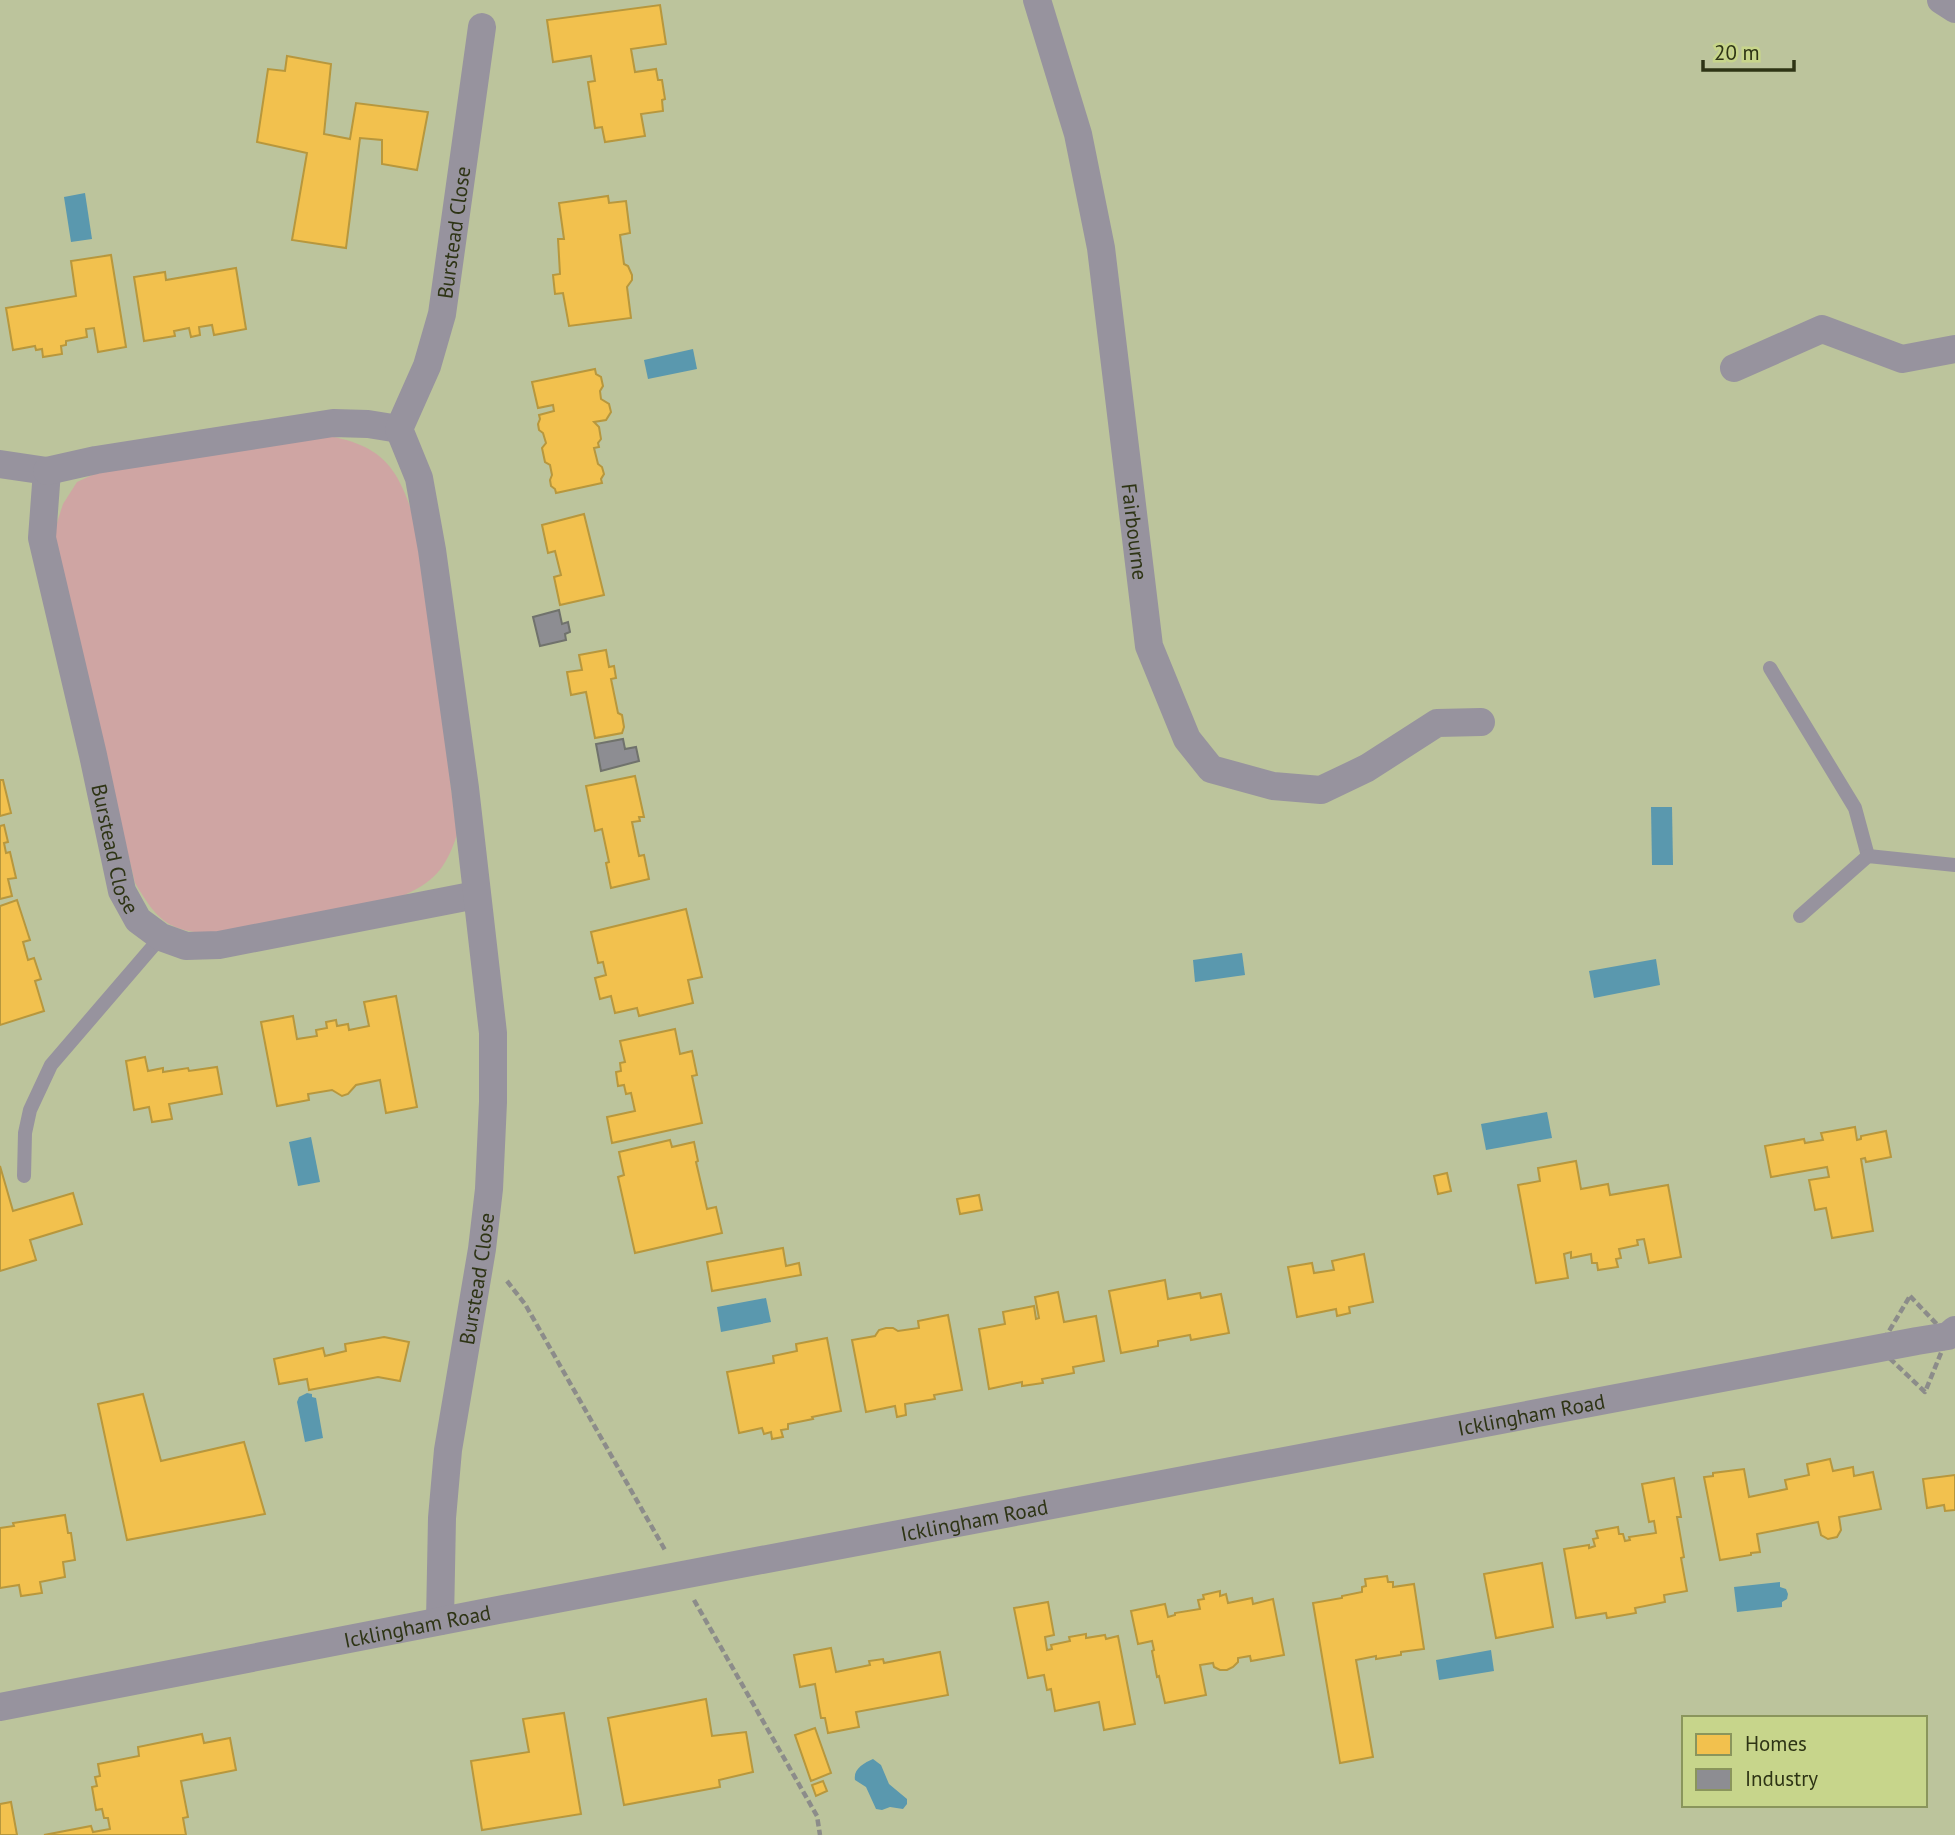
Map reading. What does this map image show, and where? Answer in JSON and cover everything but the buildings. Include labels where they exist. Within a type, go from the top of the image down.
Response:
[{"type":"street","name":"Fairbourne","points":[[1037,0],[1078,134],[1101,248],[1149,646],[1186,739],[1211,769],[1273,786],[1321,789],[1367,768],[1437,723],[1481,722]]},
{"type":"street","points":[[1941,0],[1955,9]]},
{"type":"street","name":"Burstead Close","points":[[440,1621],[442,1518],[448,1450],[482,1249],[489,1189],[493,1033],[466,788],[432,550],[419,478],[399,429],[427,366],[442,314],[482,27]]},
{"type":"street","points":[[1734,369],[1822,329],[1902,359],[1955,349]]},
{"type":"street","points":[[0,464],[47,471],[96,460],[333,423],[368,424],[399,429]]},
{"type":"street","name":"Burstead Close","points":[[47,471],[42,538],[122,891],[138,920],[161,937],[186,946],[219,945],[477,895]]},
{"type":"street","name":"Icklingham Road","points":[[0,1707],[1953,1334]]},
{"type":"lane","points":[[1770,668],[1855,808],[1868,856]]},
{"type":"lane","points":[[1800,916],[1868,856],[1955,865]]},
{"type":"lane","points":[[24,1176],[25,1133],[30,1110],[51,1065],[161,937]]},
{"type":"path","points":[[482,1249],[525,1304],[817,1816],[820,1835]]},
{"type":"shaded area","points":[[322,435],[363,446],[378,455],[398,479],[412,513],[419,534],[457,835],[437,874],[422,886],[400,897],[217,935],[187,931],[159,917],[135,883],[57,558],[55,529],[63,504],[77,482],[103,470]]},
{"type":"water","points":[[85,193],[92,239],[71,242],[64,197]]},
{"type":"water","points":[[693,349],[697,369],[648,379],[644,360]]},
{"type":"water","points":[[1651,807],[1672,807],[1673,865],[1652,865]]},
{"type":"water","points":[[1242,953],[1245,975],[1195,982],[1193,960]]},
{"type":"water","points":[[1656,959],[1660,985],[1594,998],[1589,971]]},
{"type":"water","points":[[1547,1112],[1552,1138],[1486,1150],[1481,1124]]},
{"type":"water","points":[[311,1137],[320,1182],[298,1186],[289,1142]]},
{"type":"water","points":[[766,1298],[771,1322],[721,1332],[717,1307]]},
{"type":"water","points":[[307,1393],[316,1398],[323,1438],[305,1442],[297,1402],[299,1397]]},
{"type":"water","points":[[1780,1582],[1780,1587],[1786,1589],[1788,1594],[1782,1607],[1737,1612],[1734,1587]]},
{"type":"water","points":[[1491,1650],[1494,1671],[1439,1680],[1436,1660]]},
{"type":"water","points":[[873,1759],[881,1765],[889,1784],[907,1799],[903,1809],[876,1809],[866,1787],[855,1780],[857,1770]]}]
